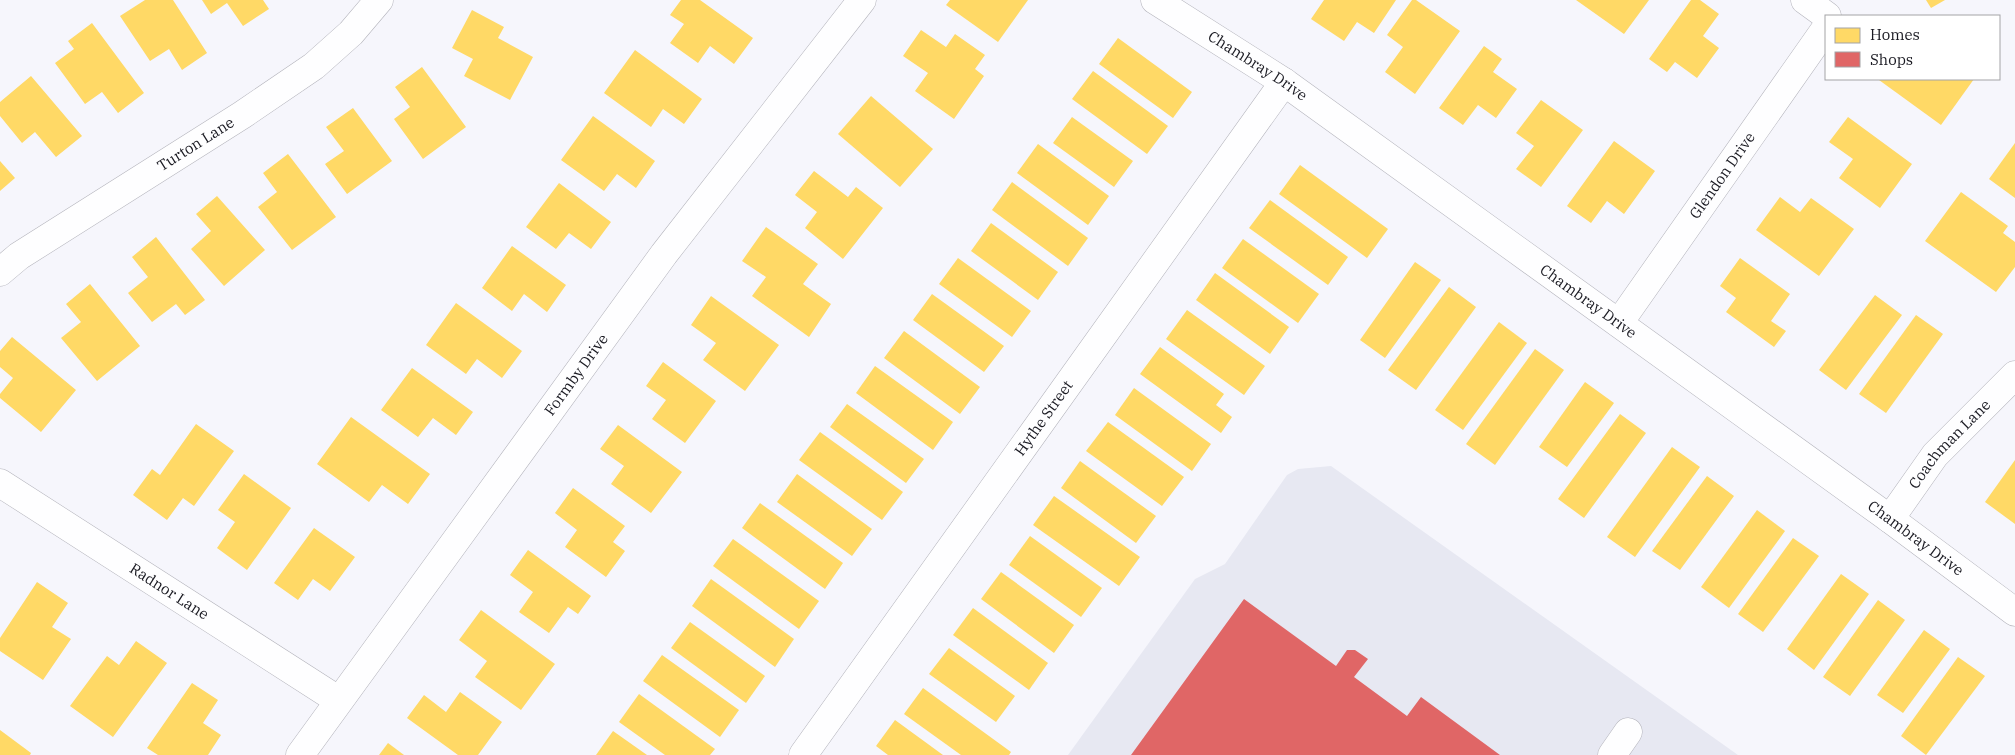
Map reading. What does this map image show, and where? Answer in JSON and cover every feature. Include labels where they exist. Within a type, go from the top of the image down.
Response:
[{"type":"street","name":"Turton Lane","points":[[0,272],[19,256],[242,115],[314,66],[351,33],[379,0]]},
{"type":"street","name":"Formby Drive","points":[[300,755],[338,700],[664,254],[862,0]]},
{"type":"street","name":"Chambray Drive","points":[[1155,0],[1284,82],[1890,519],[2015,612]]},
{"type":"street","points":[[1805,0],[1826,15]]},
{"type":"street","name":"Glendon Drive","points":[[1619,323],[1825,29]]},
{"type":"street","name":"Hythe Street","points":[[802,755],[1284,82]]},
{"type":"street","name":"Coachman Lane","points":[[1890,519],[1935,455],[2015,375]]},
{"type":"street","name":"Radnor Lane","points":[[0,483],[338,700]]},
{"type":"street","points":[[1612,755],[1628,732]]},
{"type":"shaded area","points":[[1331,466],[1738,755],[1068,755],[1195,579],[1225,564],[1287,475],[1298,469]]},
{"type":"building: Homes","points":[[145,0],[173,0],[207,53],[182,70],[169,49],[150,61],[120,16]]},
{"type":"building: Homes","points":[[202,0],[263,0],[269,9],[243,26],[227,3],[211,14]]},
{"type":"building: Homes","points":[[681,0],[700,0],[753,38],[734,64],[710,46],[698,63],[670,43],[684,24],[670,15]]},
{"type":"building: Homes","points":[[950,0],[1028,0],[998,42],[946,5]]},
{"type":"building: Homes","points":[[1324,0],[1396,0],[1374,33],[1357,22],[1344,41],[1311,19]]},
{"type":"building: Homes","points":[[1412,0],[1416,0],[1460,31],[1415,94],[1385,72],[1403,47],[1387,35]]},
{"type":"building: Homes","points":[[1576,0],[1649,0],[1624,34]]},
{"type":"building: Homes","points":[[1691,0],[1700,0],[1719,14],[1703,36],[1719,48],[1697,78],[1675,62],[1667,72],[1649,59]]},
{"type":"building: Homes","points":[[1926,0],[1945,0],[1931,8]]},
{"type":"building: Homes","points":[[472,10],[504,27],[498,38],[533,57],[510,100],[464,76],[473,59],[452,48]]},
{"type":"building: Homes","points":[[92,23],[144,93],[118,113],[102,92],[85,104],[55,63],[74,49],[68,41]]},
{"type":"building: Homes","points":[[921,30],[946,47],[955,34],[985,55],[975,69],[984,76],[954,119],[915,91],[928,73],[903,56]]},
{"type":"building: Homes","points":[[1118,38],[1192,92],[1173,118],[1099,64]]},
{"type":"building: Homes","points":[[1484,46],[1502,59],[1493,72],[1517,89],[1496,118],[1478,105],[1463,125],[1439,108]]},
{"type":"building: Homes","points":[[635,50],[702,99],[684,124],[663,109],[651,127],[604,93]]},
{"type":"building: Homes","points":[[422,67],[466,127],[423,159],[394,119],[410,107],[395,87]]},
{"type":"building: Homes","points":[[1093,71],[1168,126],[1147,154],[1072,99]]},
{"type":"building: Homes","points":[[31,76],[82,136],[56,157],[35,132],[22,143],[0,116],[0,102]]},
{"type":"building: Homes","points":[[1879,80],[1973,80],[1941,125]]},
{"type":"building: Homes","points":[[871,96],[933,149],[900,187],[838,134]]},
{"type":"building: Homes","points":[[1541,100],[1583,130],[1541,187],[1516,169],[1534,146],[1516,133]]},
{"type":"building: Homes","points":[[353,108],[392,161],[347,194],[325,164],[344,151],[326,127]]},
{"type":"building: Homes","points":[[593,116],[655,161],[636,188],[617,174],[604,191],[561,160]]},
{"type":"building: Homes","points":[[1072,117],[1133,161],[1114,187],[1053,143]]},
{"type":"building: Homes","points":[[1848,117],[1912,164],[1880,208],[1839,178],[1853,159],[1829,142]]},
{"type":"building: Homes","points":[[1614,141],[1655,171],[1624,214],[1607,201],[1591,223],[1567,206]]},
{"type":"building: Homes","points":[[2015,143],[2015,198],[1989,179]]},
{"type":"building: Homes","points":[[1038,144],[1109,196],[1088,225],[1017,173]]},
{"type":"building: Homes","points":[[288,154],[336,217],[292,250],[258,207],[277,192],[263,173]]},
{"type":"building: Homes","points":[[0,161],[15,178],[0,191]]},
{"type":"building: Homes","points":[[1300,165],[1388,229],[1367,258],[1279,194]]},
{"type":"building: Homes","points":[[814,171],[848,197],[856,187],[883,208],[843,259],[805,228],[817,212],[795,195]]},
{"type":"building: Homes","points":[[1012,182],[1088,238],[1068,266],[992,210]]},
{"type":"building: Homes","points":[[559,183],[611,222],[591,249],[569,233],[556,249],[526,227]]},
{"type":"building: Homes","points":[[1961,192],[2008,226],[2003,233],[2015,242],[2015,267],[1996,292],[1925,241]]},
{"type":"building: Homes","points":[[217,196],[265,250],[224,286],[191,249],[211,231],[196,214]]},
{"type":"building: Homes","points":[[1780,197],[1800,212],[1811,198],[1854,229],[1819,276],[1756,230]]},
{"type":"building: Homes","points":[[1270,200],[1348,257],[1328,285],[1249,228]]},
{"type":"building: Homes","points":[[991,223],[1058,272],[1038,300],[971,251]]},
{"type":"building: Homes","points":[[766,227],[818,264],[803,284],[831,304],[809,337],[752,296],[766,277],[742,261]]},
{"type":"building: Homes","points":[[156,237],[205,300],[185,315],[176,304],[152,322],[128,293],[148,277],[132,257]]},
{"type":"building: Homes","points":[[1243,239],[1319,294],[1298,323],[1222,268]]},
{"type":"building: Homes","points":[[512,246],[566,285],[547,312],[524,294],[512,311],[482,288]]},
{"type":"building: Homes","points":[[958,258],[1031,311],[1012,337],[939,284]]},
{"type":"building: Homes","points":[[1740,258],[1790,294],[1771,321],[1786,331],[1774,347],[1726,312],[1736,298],[1720,286]]},
{"type":"building: Homes","points":[[1415,262],[1441,280],[1385,358],[1360,340]]},
{"type":"building: Homes","points":[[1215,273],[1289,327],[1270,354],[1196,300]]},
{"type":"building: Homes","points":[[90,284],[140,346],[97,381],[61,338],[81,322],[66,304]]},
{"type":"building: Homes","points":[[1449,287],[1476,307],[1416,390],[1388,370]]},
{"type":"building: Homes","points":[[932,294],[1004,346],[984,372],[913,320]]},
{"type":"building: Homes","points":[[1875,295],[1902,315],[1846,390],[1819,370]]},
{"type":"building: Homes","points":[[711,296],[779,345],[745,391],[703,360],[716,343],[691,325]]},
{"type":"building: Homes","points":[[456,303],[522,351],[502,378],[477,359],[466,374],[426,345]]},
{"type":"building: Homes","points":[[1187,310],[1265,366],[1244,395],[1166,339]]},
{"type":"building: Homes","points":[[1916,315],[1943,334],[1886,413],[1859,394]]},
{"type":"building: Homes","points":[[1499,322],[1527,343],[1463,430],[1435,410]]},
{"type":"building: Homes","points":[[904,331],[980,387],[960,414],[884,358]]},
{"type":"building: Homes","points":[[12,337],[76,390],[41,432],[0,398],[0,394],[13,378],[0,367],[0,351]]},
{"type":"building: Homes","points":[[1160,347],[1224,394],[1216,405],[1232,417],[1221,433],[1140,374]]},
{"type":"building: Homes","points":[[1535,349],[1564,370],[1495,465],[1466,444]]},
{"type":"building: Homes","points":[[663,362],[716,401],[685,443],[652,419],[666,400],[646,386]]},
{"type":"building: Homes","points":[[875,366],[953,422],[933,450],[856,393]]},
{"type":"building: Homes","points":[[412,368],[473,412],[456,435],[433,418],[418,437],[381,410]]},
{"type":"building: Homes","points":[[1585,382],[1614,403],[1567,467],[1539,447]]},
{"type":"building: Homes","points":[[1134,388],[1211,444],[1192,471],[1115,415]]},
{"type":"building: Homes","points":[[847,404],[924,459],[906,483],[830,427]]},
{"type":"building: Homes","points":[[1620,414],[1646,433],[1584,518],[1558,499]]},
{"type":"building: Homes","points":[[351,417],[430,474],[408,504],[382,485],[369,502],[317,464]]},
{"type":"building: Homes","points":[[1108,422],[1184,477],[1162,506],[1086,451]]},
{"type":"building: Homes","points":[[196,424],[234,451],[194,506],[183,498],[167,520],[133,495],[152,469],[160,475]]},
{"type":"building: Homes","points":[[618,425],[682,472],[651,513],[611,484],[624,466],[600,449]]},
{"type":"building: Homes","points":[[820,432],[903,492],[882,520],[799,460]]},
{"type":"building: Homes","points":[[1672,447],[1700,467],[1635,557],[1607,537]]},
{"type":"building: Homes","points":[[2015,460],[2015,524],[1985,502]]},
{"type":"building: Homes","points":[[1080,461],[1156,516],[1136,543],[1061,488]]},
{"type":"building: Homes","points":[[244,474],[291,508],[247,570],[217,548],[235,522],[218,510]]},
{"type":"building: Homes","points":[[797,474],[872,529],[852,556],[777,502]]},
{"type":"building: Homes","points":[[1707,476],[1734,496],[1680,570],[1652,551]]},
{"type":"building: Homes","points":[[573,488],[625,526],[613,542],[625,551],[606,577],[565,547],[577,530],[555,513]]},
{"type":"building: Homes","points":[[1054,496],[1140,557],[1119,586],[1033,525]]},
{"type":"building: Homes","points":[[760,503],[843,563],[825,589],[742,528]]},
{"type":"building: Homes","points":[[1757,510],[1785,531],[1729,608],[1701,587]]},
{"type":"building: Homes","points":[[314,528],[355,557],[330,591],[313,579],[298,600],[274,583]]},
{"type":"building: Homes","points":[[1030,536],[1102,588],[1081,617],[1009,565]]},
{"type":"building: Homes","points":[[1793,538],[1819,556],[1763,632],[1738,614]]},
{"type":"building: Homes","points":[[733,539],[819,601],[799,629],[713,566]]},
{"type":"building: Homes","points":[[528,550],[591,596],[578,614],[568,607],[549,633],[519,612],[533,592],[510,575]]},
{"type":"building: Homes","points":[[1001,572],[1074,625],[1054,653],[981,599]]},
{"type":"building: Homes","points":[[1841,574],[1869,594],[1814,670],[1787,649]]},
{"type":"building: Homes","points":[[711,579],[794,639],[775,667],[692,606]]},
{"type":"building: Homes","points":[[37,582],[68,603],[52,627],[71,639],[43,680],[0,651],[0,638]]},
{"type":"building: Homes","points":[[1878,600],[1905,620],[1850,696],[1823,677]]},
{"type":"building: Homes","points":[[973,608],[1048,663],[1029,690],[953,635]]},
{"type":"building: Homes","points":[[481,610],[555,664],[521,710],[475,677],[487,661],[459,640]]},
{"type":"building: Homes","points":[[690,622],[765,676],[746,703],[671,648]]},
{"type":"building: Homes","points":[[1924,630],[1950,649],[1903,713],[1877,695]]},
{"type":"building: Homes","points":[[136,641],[167,663],[113,737],[70,706],[107,656],[119,665]]},
{"type":"building: Homes","points":[[949,648],[1015,696],[996,722],[929,674]]},
{"type":"building: Homes","points":[[662,655],[739,710],[720,737],[643,681]]},
{"type":"building: Homes","points":[[1958,657],[1985,676],[1926,755],[1901,736]]},
{"type":"building: Homes","points":[[192,683],[218,700],[203,723],[221,735],[208,755],[158,755],[147,748]]},
{"type":"building: Homes","points":[[923,688],[1011,752],[1009,755],[961,755],[904,714]]},
{"type":"building: Homes","points":[[460,692],[502,722],[478,755],[458,755],[407,718],[424,695],[446,712]]},
{"type":"building: Homes","points":[[639,694],[715,749],[710,755],[665,755],[619,722]]},
{"type":"building: Homes","points":[[895,720],[943,755],[888,755],[876,746]]},
{"type":"building: Homes","points":[[0,730],[31,753],[30,755],[0,755]]},
{"type":"building: Homes","points":[[613,731],[647,755],[596,755]]},
{"type":"building: Homes","points":[[388,743],[404,755],[379,755]]},
{"type":"building: Shops","points":[[1244,599],[1336,666],[1347,650],[1355,650],[1368,659],[1354,677],[1407,716],[1421,697],[1500,755],[1131,755]]}]
